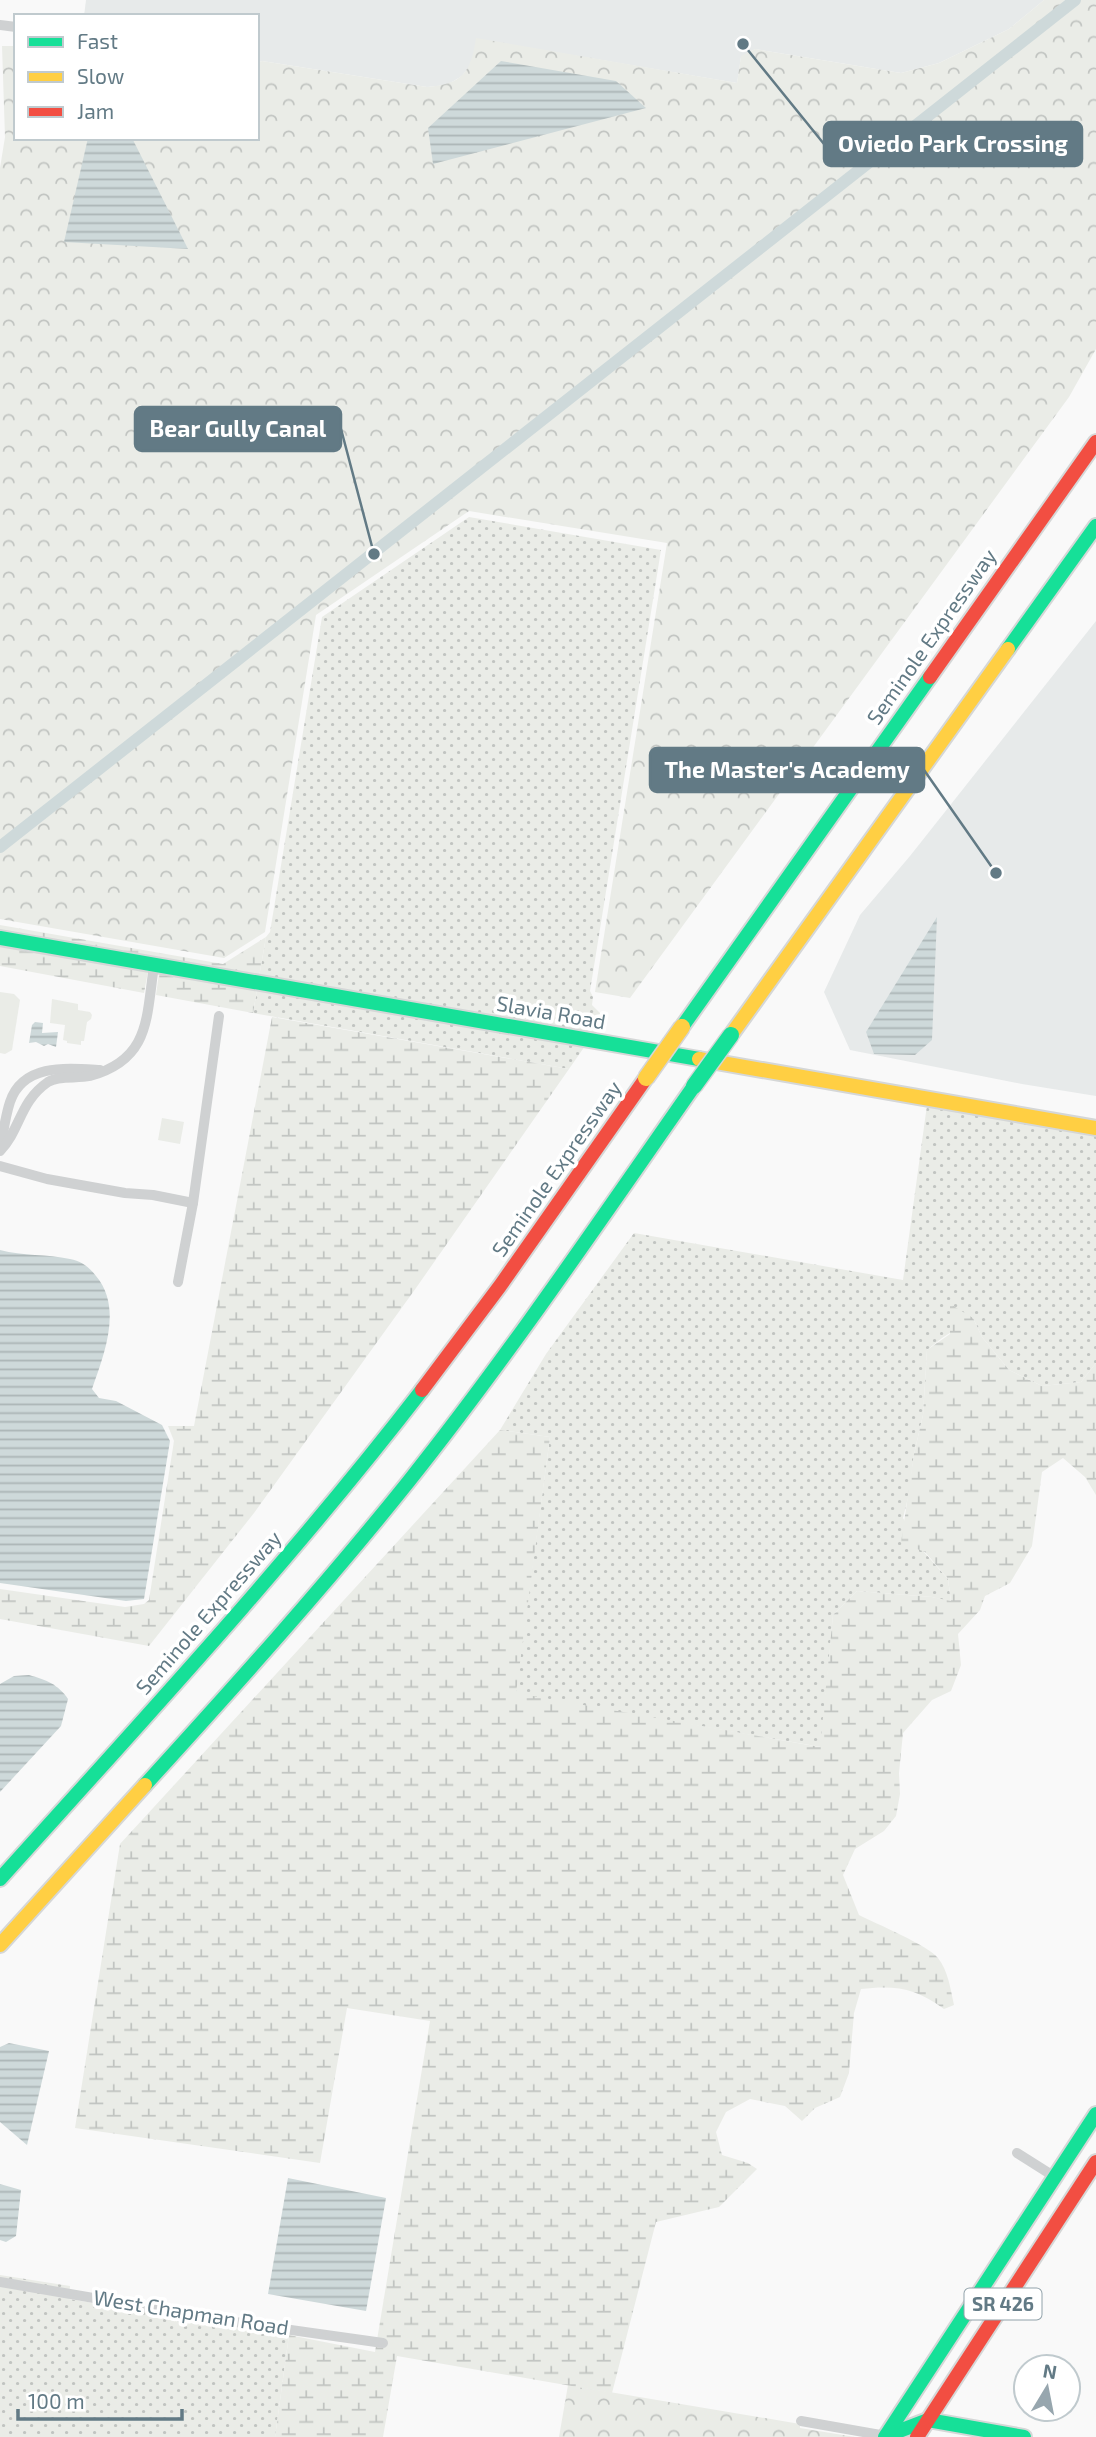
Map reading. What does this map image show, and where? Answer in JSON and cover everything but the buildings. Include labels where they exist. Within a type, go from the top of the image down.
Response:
[{"type":"main road","name":"Seminole Expressway","points":[[0,1879],[261,1588],[346,1488],[467,1333],[1096,442]]},
{"type":"main road","points":[[0,1945],[264,1652],[365,1535],[446,1434],[1096,526]]},
{"type":"main road","name":"Slavia Road","points":[[0,938],[1096,1128]]},
{"type":"main road","name":"SR 426","points":[[889,2437],[1096,2114]]},
{"type":"main road","name":"SR 426","points":[[917,2437],[1096,2162]]},
{"type":"main road","points":[[889,2437],[928,2420],[1024,2437]]},
{"type":"street","points":[[0,1151],[8,1143],[26,1104],[38,1090],[52,1080],[89,1076],[104,1070],[129,1056],[137,1047],[147,1025],[154,966]]},
{"type":"street","points":[[178,1282],[193,1203],[219,1016]]},
{"type":"street","points":[[0,1151],[10,1100],[30,1075],[69,1068],[104,1070]]},
{"type":"street","points":[[0,1166],[47,1179],[193,1203]]},
{"type":"street","points":[[1017,2153],[1055,2177]]},
{"type":"street","name":"West Chapman Road","points":[[0,2282],[383,2343]]},
{"type":"street","points":[[801,2421],[889,2437]]},
{"type":"shaded area","points":[[86,0],[1044,0],[1009,29],[939,63],[901,73],[755,49],[741,57],[737,83],[477,39],[472,63],[462,76],[447,85],[427,87],[259,62],[259,14],[84,14]]},
{"type":"shaded area","points":[[501,61],[616,81],[646,108],[433,164],[428,128]]},
{"type":"shaded area","points":[[88,140],[133,140],[188,249],[64,242]]},
{"type":"shaded area","points":[[1096,621],[1096,1096],[850,1050],[824,992],[860,915]]},
{"type":"shaded area","points":[[937,917],[932,1040],[915,1055],[874,1054],[866,1032]]},
{"type":"shaded area","points":[[35,1022],[43,1023],[42,1033],[58,1032],[56,1047],[29,1043]]},
{"type":"shaded area","points":[[0,1250],[74,1260],[93,1273],[104,1289],[110,1317],[106,1346],[92,1389],[99,1398],[116,1401],[162,1425],[170,1441],[144,1599],[126,1601],[0,1583]]},
{"type":"shaded area","points":[[29,1675],[51,1683],[68,1699],[61,1726],[0,1792],[0,1684],[14,1676]]},
{"type":"shaded area","points":[[9,2043],[49,2051],[27,2145],[0,2122],[0,2047]]},
{"type":"shaded area","points":[[288,2178],[386,2198],[366,2311],[268,2294]]},
{"type":"shaded area","points":[[0,2184],[21,2190],[16,2236],[6,2242],[0,2240]]},
{"type":"green space","points":[[1044,0],[1096,0],[1096,349],[1069,397],[630,998],[595,992],[667,543],[469,511],[316,615],[265,932],[224,958],[0,919],[0,168],[5,137],[2,46],[14,46],[14,140],[259,140],[259,62],[262,61],[427,87],[449,83],[463,74],[471,60],[476,38],[737,83],[741,56],[755,49],[901,73],[939,63],[1009,29]]},
{"type":"green space","points":[[469,517],[661,550],[590,991],[593,997],[592,1005],[606,1019],[594,1035],[259,977],[266,937],[270,932],[322,617]]},
{"type":"green space","points":[[0,925],[223,964],[266,937],[259,977],[0,931]]},
{"type":"green space","points":[[0,944],[148,971],[144,993],[0,966]]},
{"type":"green space","points":[[159,973],[257,990],[253,1013],[156,995]]},
{"type":"green space","points":[[257,990],[585,1046],[569,1069],[253,1013]]},
{"type":"green space","points":[[0,992],[14,994],[20,1000],[12,1050],[5,1054],[0,1053]]},
{"type":"green space","points":[[52,999],[78,1004],[78,1010],[90,1012],[92,1015],[87,1022],[81,1045],[63,1040],[65,1025],[50,1023]]},
{"type":"green space","points":[[272,1017],[569,1069],[254,1513],[149,1646],[0,1619],[0,1589],[125,1607],[144,1604],[149,1600],[174,1441],[168,1426],[194,1426]]},
{"type":"green space","points":[[927,1105],[1096,1135],[1096,1363],[1081,1382],[1042,1386],[1009,1370],[982,1337],[973,1318],[927,1350],[923,1415],[903,1518],[924,1552],[948,1579],[951,1602],[932,1597],[857,1591],[833,1615],[821,1747],[515,1694],[550,1437],[500,1430],[546,1354],[634,1233],[903,1280]]},
{"type":"green space","points":[[162,1118],[184,1122],[180,1144],[158,1140]]},
{"type":"green space","points":[[950,1304],[973,1318],[982,1337],[1009,1370],[1042,1386],[1081,1382],[1096,1363],[1096,1495],[1085,1477],[1063,1458],[1042,1472],[1032,1546],[1010,1583],[985,1596],[980,1610],[958,1634],[961,1665],[951,1691],[932,1700],[903,1733],[900,1794],[896,1816],[884,1831],[855,1849],[843,1875],[859,1915],[913,1941],[938,1958],[947,1974],[954,2005],[944,2009],[924,1996],[895,1988],[861,1989],[854,2013],[849,2073],[840,2097],[815,2108],[802,2121],[785,2106],[750,2099],[726,2112],[716,2132],[722,2155],[748,2163],[757,2169],[719,2207],[656,2222],[612,2393],[397,2356],[383,2437],[275,2437],[289,2335],[375,2352],[430,2021],[347,2008],[320,2163],[75,2128],[120,1844],[500,1430],[550,1437],[516,1693],[820,1747],[833,1615],[857,1591],[951,1601],[948,1579],[925,1552],[901,1543],[914,1454],[923,1415],[927,1350],[950,1334]]},
{"type":"green space","points":[[0,2275],[70,2286],[69,2299],[289,2335],[275,2437],[0,2437]]},
{"type":"green space","points":[[568,2385],[800,2424],[800,2428],[855,2437],[559,2437]]},
{"type":"waterway","points":[[0,847],[1075,0]]},
{"type":"traffic: fast","points":[[1008,649],[1096,526]]},
{"type":"traffic: fast","points":[[682,1027],[930,677]]},
{"type":"traffic: fast","points":[[0,938],[699,1059]]},
{"type":"traffic: fast","points":[[694,1086],[731,1035]]},
{"type":"traffic: fast","points":[[145,1785],[246,1673],[409,1481],[519,1335],[694,1086]]},
{"type":"traffic: fast","points":[[0,1879],[268,1578],[422,1390]]},
{"type":"traffic: fast","points":[[885,2437],[1096,2114]]},
{"type":"traffic: fast","points":[[886,2436],[928,2420],[1024,2437]]},
{"type":"traffic: slow","points":[[731,1035],[1008,649]]},
{"type":"traffic: slow","points":[[646,1078],[682,1027]]},
{"type":"traffic: slow","points":[[699,1059],[1096,1128]]},
{"type":"traffic: slow","points":[[0,1945],[145,1785]]},
{"type":"traffic: jam","points":[[930,677],[1096,442]]},
{"type":"traffic: jam","points":[[422,1390],[500,1286],[646,1078]]},
{"type":"traffic: jam","points":[[917,2437],[1096,2162]]},
{"type":"place","name":"Oviedo Park Crossing","points":[[743,44]]},
{"type":"place","name":"Bear Gully Canal","points":[[374,554]]},
{"type":"place","name":"The Master's Academy","points":[[996,873]]}]
